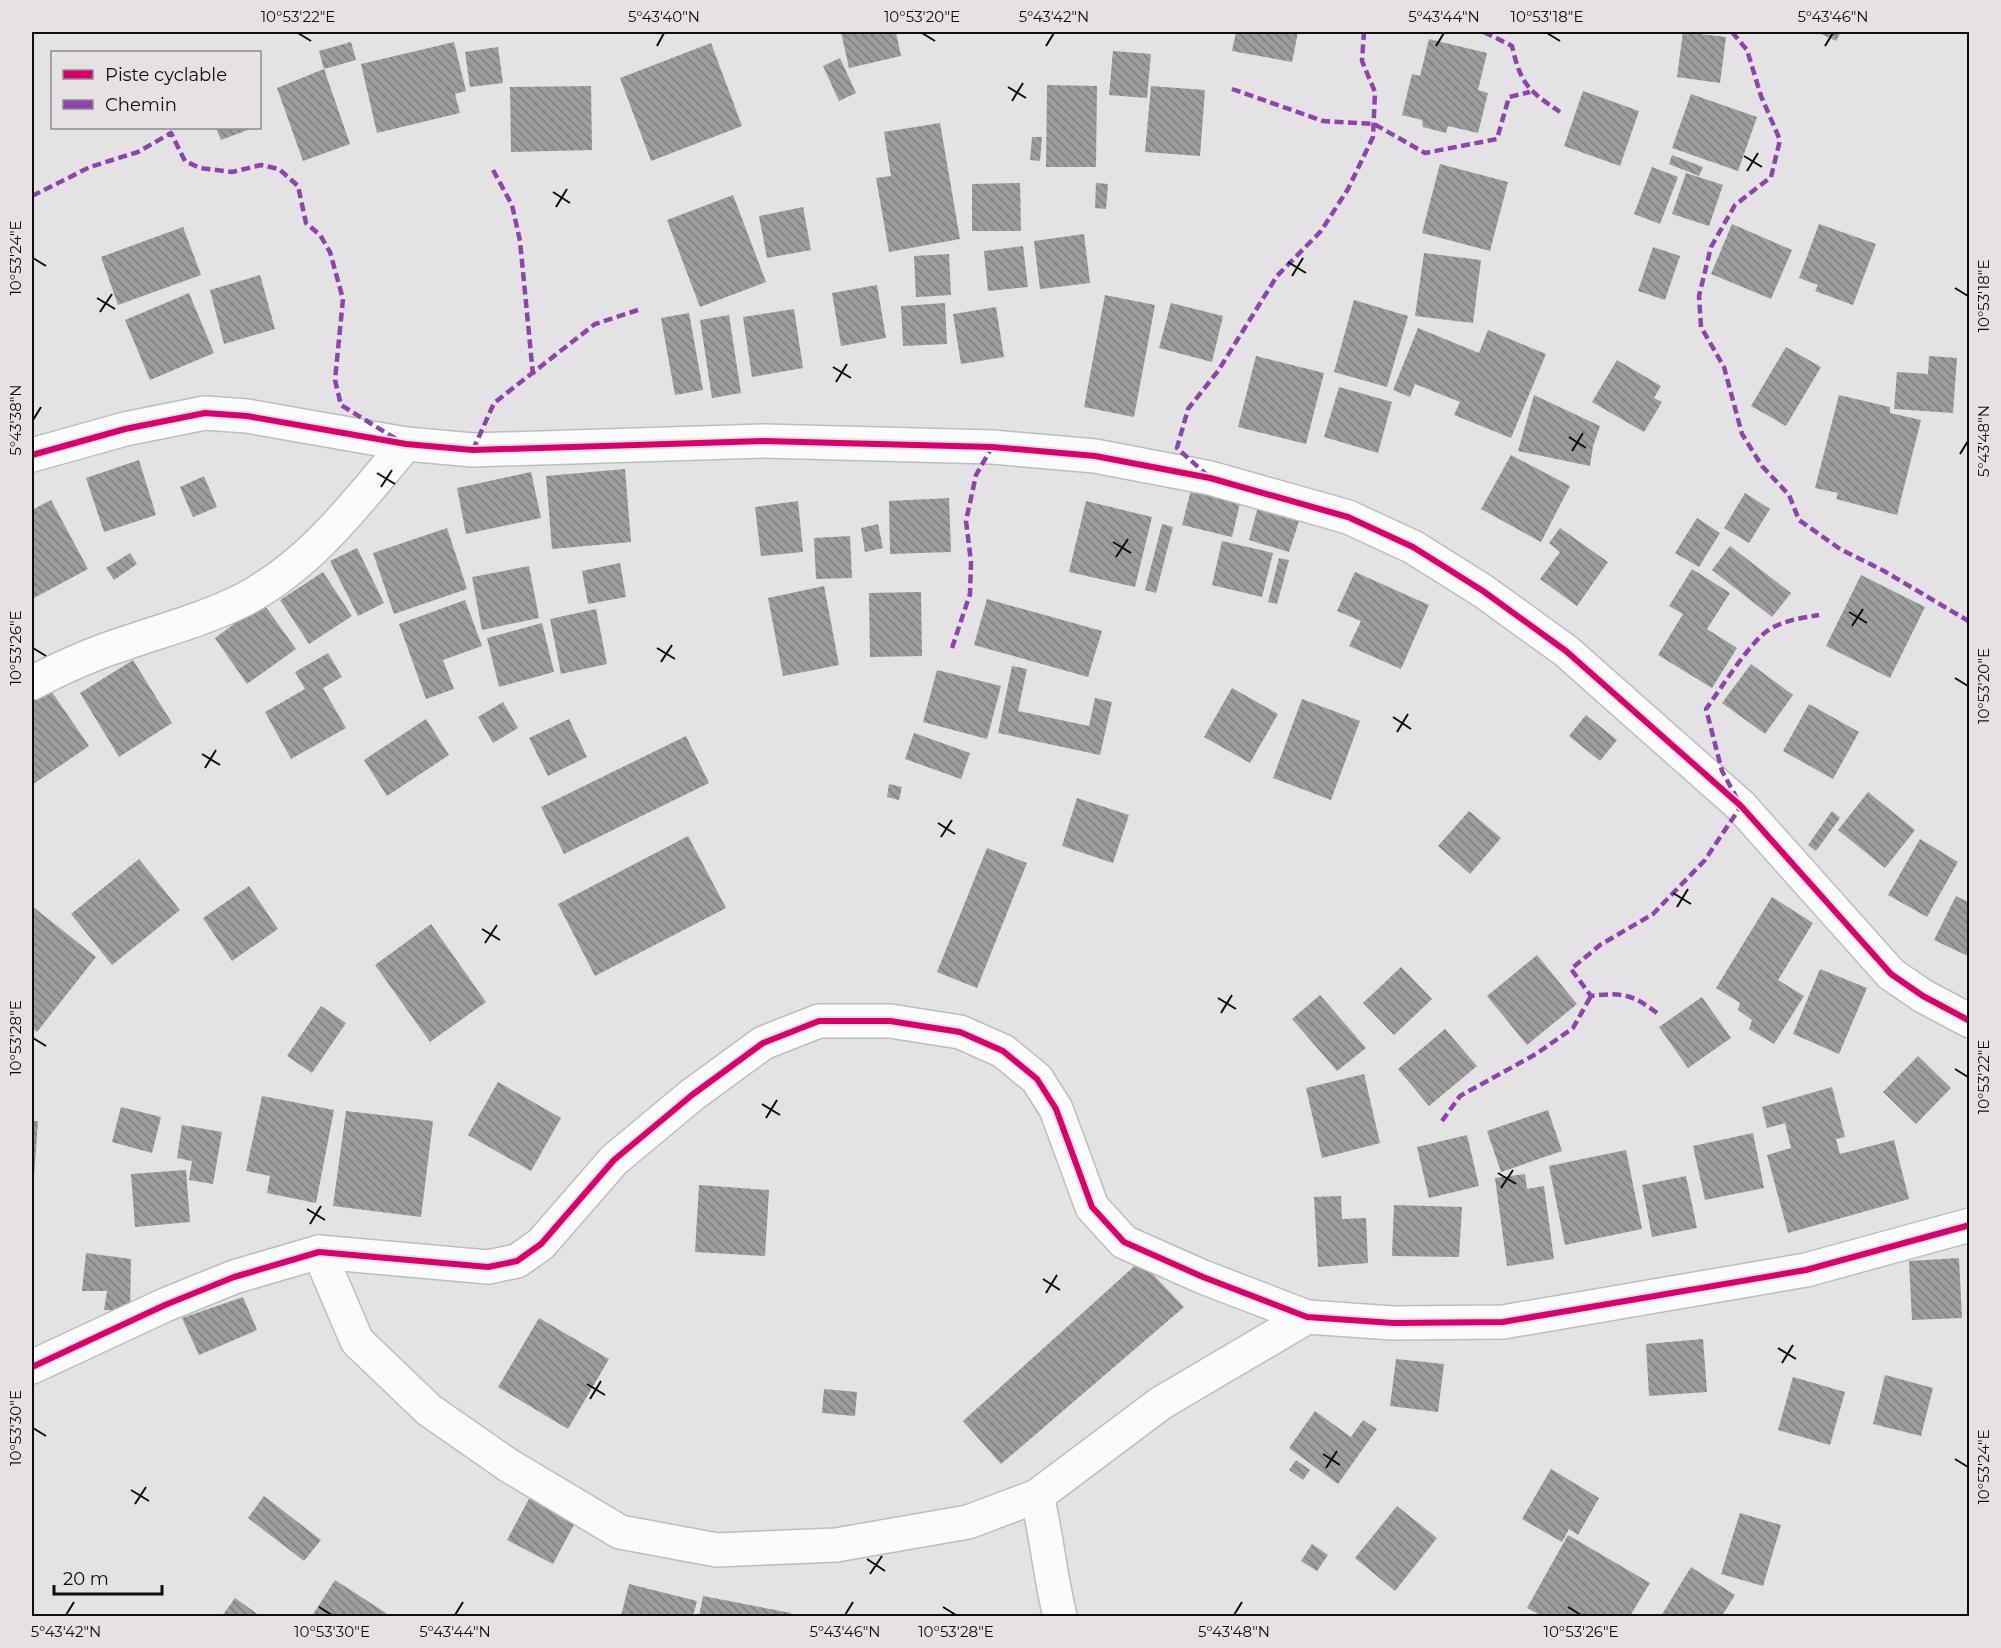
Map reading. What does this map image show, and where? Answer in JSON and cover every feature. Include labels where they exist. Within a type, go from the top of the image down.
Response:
[{"type":"street","points":[[32,455],[125,429],[205,413],[248,416],[406,444],[473,450],[763,441],[992,447],[1095,456],[1210,478],[1348,517],[1413,547],[1483,591],[1566,651],[1741,806],[1891,974],[1923,996],[1970,1021]]},
{"type":"street","points":[[32,683],[70,664],[243,600],[304,559],[328,536],[406,444]]},
{"type":"street","points":[[32,1367],[165,1305],[234,1277],[319,1252],[488,1267],[517,1261],[541,1244],[614,1160],[692,1095],[763,1043],[819,1022],[890,1022],[960,1032],[1003,1051],[1036,1079],[1056,1109],[1092,1207],[1124,1242],[1307,1317],[1393,1323],[1503,1322],[1806,1270],[1970,1225]]},
{"type":"street","points":[[319,1252],[357,1341],[429,1410],[508,1465],[620,1532],[717,1550],[836,1545],[968,1522],[1037,1496],[1161,1403],[1307,1317]]},
{"type":"street","points":[[1037,1496],[1047,1536],[1051,1580],[1060,1617]]},
{"type":"building","points":[[841,32],[896,32],[901,56],[849,68]]},
{"type":"building","points":[[1236,32],[1298,32],[1292,62],[1232,51]]},
{"type":"building","points":[[1683,32],[1726,37],[1720,83],[1677,77]]},
{"type":"building","points":[[1817,32],[1841,32],[1836,41]]},
{"type":"building","points":[[1429,39],[1487,53],[1478,90],[1488,93],[1478,133],[1448,126],[1446,133],[1423,127],[1422,120],[1402,115],[1412,74],[1420,76]]},
{"type":"building","points":[[351,42],[356,60],[324,69],[319,51]]},
{"type":"building","points":[[454,42],[466,91],[455,94],[460,113],[377,133],[361,64]]},
{"type":"building","points":[[711,43],[742,126],[651,161],[620,78]]},
{"type":"building","points":[[498,47],[503,83],[470,87],[465,52]]},
{"type":"building","points":[[1113,51],[1151,54],[1147,98],[1109,95]]},
{"type":"building","points":[[840,58],[856,93],[839,101],[823,66]]},
{"type":"building","points":[[324,69],[350,144],[303,161],[277,88]]},
{"type":"building","points":[[1047,85],[1097,86],[1096,167],[1046,167]]},
{"type":"building","points":[[591,86],[592,150],[511,152],[510,87]]},
{"type":"building","points":[[1151,86],[1205,90],[1200,156],[1145,152]]},
{"type":"building","points":[[1583,91],[1639,111],[1620,166],[1564,146]]},
{"type":"building","points":[[1691,94],[1757,117],[1738,171],[1672,148]]},
{"type":"building","points":[[940,123],[960,239],[889,252],[876,178],[891,176],[884,132]]},
{"type":"building","points":[[216,129],[250,129],[221,140]]},
{"type":"building","points":[[1032,137],[1042,137],[1040,161],[1030,160]]},
{"type":"building","points":[[1672,155],[1703,167],[1699,176],[1669,164]]},
{"type":"building","points":[[1440,164],[1508,182],[1490,251],[1422,233]]},
{"type":"building","points":[[1652,167],[1678,177],[1660,224],[1634,214]]},
{"type":"building","points":[[1686,173],[1723,185],[1709,226],[1672,214]]},
{"type":"building","points":[[1020,183],[1021,231],[972,231],[972,184]]},
{"type":"building","points":[[1096,183],[1108,184],[1106,209],[1095,208]]},
{"type":"building","points":[[733,195],[766,282],[700,307],[667,220]]},
{"type":"building","points":[[803,207],[811,250],[767,258],[759,216]]},
{"type":"building","points":[[1732,224],[1792,250],[1771,299],[1711,274]]},
{"type":"building","points":[[1819,224],[1876,244],[1853,305],[1815,291],[1818,285],[1799,278]]},
{"type":"building","points":[[183,227],[201,275],[118,305],[101,257]]},
{"type":"building","points":[[1084,234],[1090,283],[1040,289],[1034,241]]},
{"type":"building","points":[[1023,246],[1028,287],[988,291],[984,251]]},
{"type":"building","points":[[1653,247],[1680,256],[1665,300],[1638,291]]},
{"type":"building","points":[[1424,253],[1481,260],[1473,323],[1415,316]]},
{"type":"building","points":[[949,254],[951,295],[916,297],[914,256]]},
{"type":"building","points":[[260,275],[275,329],[224,344],[210,290]]},
{"type":"building","points":[[877,285],[886,338],[841,346],[832,293]]},
{"type":"building","points":[[189,293],[214,353],[150,380],[125,320]]},
{"type":"building","points":[[1105,295],[1155,305],[1134,417],[1084,407]]},
{"type":"building","points":[[1354,300],[1408,316],[1387,387],[1334,372]]},
{"type":"building","points":[[945,303],[947,344],[903,346],[901,306]]},
{"type":"building","points":[[1171,303],[1223,316],[1212,362],[1159,348]]},
{"type":"building","points":[[996,307],[1004,357],[961,364],[953,314]]},
{"type":"building","points":[[794,309],[803,368],[752,377],[743,317]]},
{"type":"building","points":[[689,313],[703,390],[675,395],[661,318]]},
{"type":"building","points":[[729,315],[741,393],[712,398],[700,320]]},
{"type":"building","points":[[1418,328],[1479,353],[1488,330],[1546,354],[1511,438],[1454,415],[1460,402],[1415,384],[1410,397],[1393,390]]},
{"type":"building","points":[[1786,347],[1821,367],[1786,426],[1751,406]]},
{"type":"building","points":[[1256,356],[1324,373],[1306,444],[1238,427]]},
{"type":"building","points":[[1929,356],[1957,358],[1953,413],[1894,409],[1897,372],[1928,374]]},
{"type":"building","points":[[1617,360],[1661,386],[1654,398],[1662,402],[1644,432],[1592,402]]},
{"type":"building","points":[[1339,387],[1392,402],[1378,453],[1324,437]]},
{"type":"building","points":[[1534,395],[1600,426],[1593,446],[1590,466],[1518,451]]},
{"type":"building","points":[[1839,395],[1890,407],[1890,413],[1921,420],[1897,515],[1836,499],[1838,493],[1815,488]]},
{"type":"building","points":[[1511,455],[1570,486],[1541,542],[1481,509]]},
{"type":"building","points":[[139,460],[156,515],[104,532],[86,478]]},
{"type":"building","points":[[625,469],[631,542],[552,549],[546,476]]},
{"type":"building","points":[[531,472],[541,518],[466,534],[457,488]]},
{"type":"building","points":[[204,476],[217,507],[193,517],[180,487]]},
{"type":"building","points":[[1192,486],[1241,499],[1232,537],[1182,525]]},
{"type":"building","points":[[1745,493],[1770,509],[1749,543],[1724,528]]},
{"type":"building","points":[[949,498],[951,552],[890,554],[889,501]]},
{"type":"building","points":[[51,500],[88,569],[32,599],[32,510]]},
{"type":"building","points":[[798,501],[803,552],[761,556],[755,507]]},
{"type":"building","points":[[1086,501],[1152,517],[1135,587],[1069,572]]},
{"type":"building","points":[[1259,503],[1301,515],[1289,552],[1249,540]]},
{"type":"building","points":[[1697,518],[1720,533],[1699,567],[1675,553]]},
{"type":"building","points":[[878,524],[883,548],[865,552],[861,528]]},
{"type":"building","points":[[1162,524],[1173,527],[1156,593],[1145,590]]},
{"type":"building","points":[[447,528],[467,589],[394,614],[373,553]]},
{"type":"building","points":[[1560,528],[1608,562],[1577,606],[1540,579],[1560,552],[1549,543]]},
{"type":"building","points":[[850,536],[852,578],[816,579],[814,538]]},
{"type":"building","points":[[1222,541],[1273,553],[1262,597],[1212,585]]},
{"type":"building","points":[[1730,546],[1791,593],[1772,617],[1712,570]]},
{"type":"building","points":[[357,548],[384,603],[358,616],[330,561]]},
{"type":"building","points":[[130,553],[137,564],[114,580],[106,568]]},
{"type":"building","points":[[1279,558],[1289,560],[1277,604],[1268,602]]},
{"type":"building","points":[[620,563],[626,597],[588,604],[582,571]]},
{"type":"building","points":[[529,566],[539,618],[482,630],[472,577]]},
{"type":"building","points":[[1692,569],[1730,593],[1707,629],[1737,648],[1712,688],[1658,655],[1683,614],[1669,606]]},
{"type":"building","points":[[323,572],[352,616],[309,644],[280,600]]},
{"type":"building","points":[[1355,572],[1429,605],[1401,669],[1349,646],[1361,621],[1337,611]]},
{"type":"building","points":[[1861,575],[1925,607],[1890,678],[1826,646]]},
{"type":"building","points":[[824,586],[839,665],[783,676],[768,598]]},
{"type":"building","points":[[921,592],[922,656],[870,657],[869,593]]},
{"type":"building","points":[[987,599],[1102,631],[1088,677],[974,645]]},
{"type":"building","points":[[465,600],[482,646],[443,660],[454,689],[426,699],[399,624]]},
{"type":"building","points":[[263,603],[296,649],[247,684],[215,638]]},
{"type":"building","points":[[596,609],[607,664],[561,674],[550,619]]},
{"type":"building","points":[[542,623],[554,672],[499,687],[487,638]]},
{"type":"building","points":[[328,653],[342,677],[323,688],[346,728],[291,759],[265,712],[305,689],[295,672]]},
{"type":"building","points":[[133,660],[172,723],[119,757],[80,693]]},
{"type":"building","points":[[1751,664],[1793,695],[1765,734],[1722,703]]},
{"type":"building","points":[[1012,666],[1027,669],[1018,711],[1089,726],[1095,698],[1112,702],[1100,755],[998,733]]},
{"type":"building","points":[[937,670],[1001,686],[987,739],[923,722]]},
{"type":"building","points":[[47,685],[89,746],[32,785],[32,695]]},
{"type":"building","points":[[1232,688],[1278,714],[1250,763],[1204,737]]},
{"type":"building","points":[[1302,699],[1360,721],[1331,800],[1273,778]]},
{"type":"building","points":[[503,702],[518,728],[493,743],[478,717]]},
{"type":"building","points":[[1809,704],[1859,732],[1833,779],[1783,751]]},
{"type":"building","points":[[1586,715],[1617,740],[1600,761],[1569,736]]},
{"type":"building","points":[[426,719],[449,755],[387,796],[364,760]]},
{"type":"building","points":[[569,719],[587,757],[548,776],[529,738]]},
{"type":"building","points":[[914,733],[970,753],[961,779],[905,759]]},
{"type":"building","points":[[686,736],[709,783],[564,854],[541,807]]},
{"type":"building","points":[[889,784],[902,787],[899,800],[887,797]]},
{"type":"building","points":[[1868,792],[1915,830],[1885,868],[1838,830]]},
{"type":"building","points":[[1077,798],[1129,815],[1113,863],[1062,846]]},
{"type":"building","points":[[1469,811],[1501,838],[1470,874],[1438,846]]},
{"type":"building","points":[[1832,811],[1840,818],[1816,851],[1808,845]]},
{"type":"building","points":[[688,836],[726,908],[595,976],[558,904]]},
{"type":"building","points":[[1920,839],[1958,862],[1927,917],[1888,895]]},
{"type":"building","points":[[987,848],[1027,863],[977,988],[937,972]]},
{"type":"building","points":[[139,859],[180,910],[112,965],[71,914]]},
{"type":"building","points":[[249,886],[278,929],[232,961],[203,918]]},
{"type":"building","points":[[1956,896],[1970,903],[1970,957],[1934,940]]},
{"type":"building","points":[[1772,897],[1813,923],[1778,980],[1804,996],[1774,1044],[1749,1029],[1752,1020],[1738,1010],[1740,1003],[1716,988]]},
{"type":"building","points":[[32,906],[96,957],[37,1032],[32,1028]]},
{"type":"building","points":[[431,924],[486,1002],[430,1042],[375,965]]},
{"type":"building","points":[[1537,955],[1577,1004],[1527,1045],[1487,996]]},
{"type":"building","points":[[1401,967],[1432,999],[1394,1035],[1363,1003]]},
{"type":"building","points":[[1820,969],[1867,988],[1839,1054],[1793,1034]]},
{"type":"building","points":[[1320,995],[1366,1048],[1337,1071],[1292,1019]]},
{"type":"building","points":[[1702,997],[1731,1038],[1688,1068],[1659,1027]]},
{"type":"building","points":[[321,1006],[346,1023],[312,1073],[287,1056]]},
{"type":"building","points":[[1445,1029],[1477,1066],[1429,1106],[1398,1069]]},
{"type":"building","points":[[1918,1056],[1951,1088],[1916,1124],[1883,1092]]},
{"type":"building","points":[[1364,1074],[1380,1143],[1322,1158],[1306,1088]]},
{"type":"building","points":[[498,1082],[561,1118],[531,1171],[468,1135]]},
{"type":"building","points":[[1832,1087],[1845,1137],[1836,1139],[1840,1154],[1894,1140],[1909,1199],[1788,1233],[1767,1155],[1791,1148],[1785,1123],[1767,1128],[1762,1107]]},
{"type":"building","points":[[262,1096],[334,1110],[316,1203],[267,1193],[270,1176],[246,1171]]},
{"type":"building","points":[[121,1107],[161,1117],[152,1153],[112,1142]]},
{"type":"building","points":[[1548,1110],[1562,1151],[1501,1172],[1487,1131]]},
{"type":"building","points":[[346,1111],[433,1121],[421,1217],[333,1206]]},
{"type":"building","points":[[32,1121],[38,1121],[33,1190],[32,1190]]},
{"type":"building","points":[[182,1125],[222,1132],[213,1184],[189,1180],[192,1161],[177,1158]]},
{"type":"building","points":[[1753,1133],[1764,1188],[1705,1200],[1693,1146]]},
{"type":"building","points":[[1467,1135],[1479,1186],[1429,1198],[1417,1147]]},
{"type":"building","points":[[1626,1150],[1642,1229],[1565,1245],[1549,1166]]},
{"type":"building","points":[[186,1170],[190,1222],[135,1227],[131,1174]]},
{"type":"building","points":[[1525,1174],[1527,1189],[1544,1186],[1554,1259],[1507,1266],[1495,1178]]},
{"type":"building","points":[[1686,1176],[1697,1228],[1652,1237],[1642,1185]]},
{"type":"building","points":[[699,1185],[769,1190],[765,1256],[695,1252]]},
{"type":"building","points":[[1341,1196],[1342,1219],[1366,1218],[1368,1263],[1318,1267],[1314,1197]]},
{"type":"building","points":[[1394,1205],[1462,1207],[1459,1257],[1392,1256]]},
{"type":"building","points":[[86,1253],[131,1259],[130,1311],[104,1310],[107,1291],[82,1291]]},
{"type":"building","points":[[1959,1258],[1962,1318],[1912,1320],[1909,1261]]},
{"type":"building","points":[[1140,1261],[1184,1307],[1001,1464],[963,1421]]},
{"type":"building","points":[[243,1297],[257,1330],[199,1355],[182,1318]]},
{"type":"building","points":[[539,1318],[609,1359],[568,1429],[498,1387]]},
{"type":"building","points":[[1703,1339],[1707,1392],[1649,1396],[1646,1344]]},
{"type":"building","points":[[1396,1359],[1444,1364],[1438,1412],[1390,1406]]},
{"type":"building","points":[[1885,1375],[1933,1388],[1921,1436],[1873,1424]]},
{"type":"building","points":[[1793,1377],[1845,1392],[1830,1445],[1778,1430]]},
{"type":"building","points":[[824,1389],[857,1392],[855,1416],[822,1413]]},
{"type":"building","points":[[1315,1411],[1351,1437],[1363,1420],[1377,1429],[1338,1484],[1289,1448]]},
{"type":"building","points":[[1296,1460],[1310,1470],[1303,1480],[1289,1470]]},
{"type":"building","points":[[1551,1469],[1599,1498],[1578,1535],[1569,1529],[1562,1542],[1522,1519]]},
{"type":"building","points":[[264,1496],[321,1540],[304,1561],[248,1518]]},
{"type":"building","points":[[530,1497],[576,1521],[553,1564],[507,1540]]},
{"type":"building","points":[[1397,1506],[1437,1538],[1395,1591],[1355,1558]]},
{"type":"building","points":[[1740,1513],[1781,1525],[1763,1586],[1721,1574]]},
{"type":"building","points":[[1568,1535],[1650,1583],[1630,1616],[1542,1616],[1527,1608]]},
{"type":"building","points":[[1312,1544],[1328,1555],[1317,1571],[1301,1561]]},
{"type":"building","points":[[1691,1567],[1735,1595],[1722,1616],[1661,1616]]},
{"type":"building","points":[[335,1580],[386,1613],[384,1616],[312,1616]]},
{"type":"building","points":[[629,1584],[697,1601],[693,1616],[621,1616]]},
{"type":"building","points":[[703,1596],[791,1613],[790,1616],[699,1616]]},
{"type":"building","points":[[235,1598],[260,1616],[222,1616]]},
{"type":"marked path","points":[[1208,476],[1177,448],[1188,409],[1218,371],[1277,276],[1321,231],[1348,189],[1373,137],[1375,92],[1362,61],[1364,32]]},
{"type":"marked path","points":[[1484,32],[1512,46],[1519,70],[1527,85],[1540,98],[1560,112]]},
{"type":"marked path","points":[[1732,32],[1747,50],[1761,96],[1780,140],[1771,177],[1735,205],[1711,247],[1699,296],[1701,327],[1724,367],[1742,434],[1762,466],[1789,495],[1799,520],[1840,549],[1884,571],[1970,622]]},
{"type":"marked path","points":[[1232,89],[1323,121],[1374,124],[1425,153],[1497,139],[1509,97],[1530,92]]},
{"type":"marked path","points":[[32,196],[90,167],[138,152],[171,133],[185,161],[200,168],[232,172],[261,165],[279,169],[298,186],[306,223],[320,235],[330,252],[343,299],[335,380],[341,405],[396,439]]},
{"type":"marked path","points":[[493,170],[512,205],[520,241],[533,375]]},
{"type":"marked path","points":[[473,450],[494,403],[595,324],[638,310]]},
{"type":"marked path","points":[[952,648],[970,594],[971,562],[966,521],[976,475],[992,447]]},
{"type":"marked path","points":[[1657,1013],[1626,996],[1611,994],[1591,996],[1571,969],[1600,945],[1653,914],[1705,860],[1741,806],[1722,771],[1706,709],[1745,654],[1762,635],[1782,623],[1819,615]]},
{"type":"marked path","points":[[1442,1121],[1460,1096],[1536,1054],[1573,1028],[1591,996]]},
{"type":"cycle path","points":[[32,455],[125,429],[205,413],[247,416],[406,444],[473,450],[763,441],[992,447],[1095,456],[1210,478],[1348,517],[1413,547],[1483,591],[1566,651],[1741,806],[1891,974],[1923,996],[1970,1021]]},
{"type":"cycle path","points":[[32,1367],[165,1305],[234,1277],[319,1252],[488,1267],[517,1261],[541,1244],[614,1160],[692,1095],[763,1043],[819,1021],[890,1021],[960,1032],[1003,1051],[1037,1079],[1056,1109],[1092,1207],[1124,1242],[1203,1277],[1307,1317],[1393,1323],[1503,1322],[1806,1270],[1970,1225]]}]
